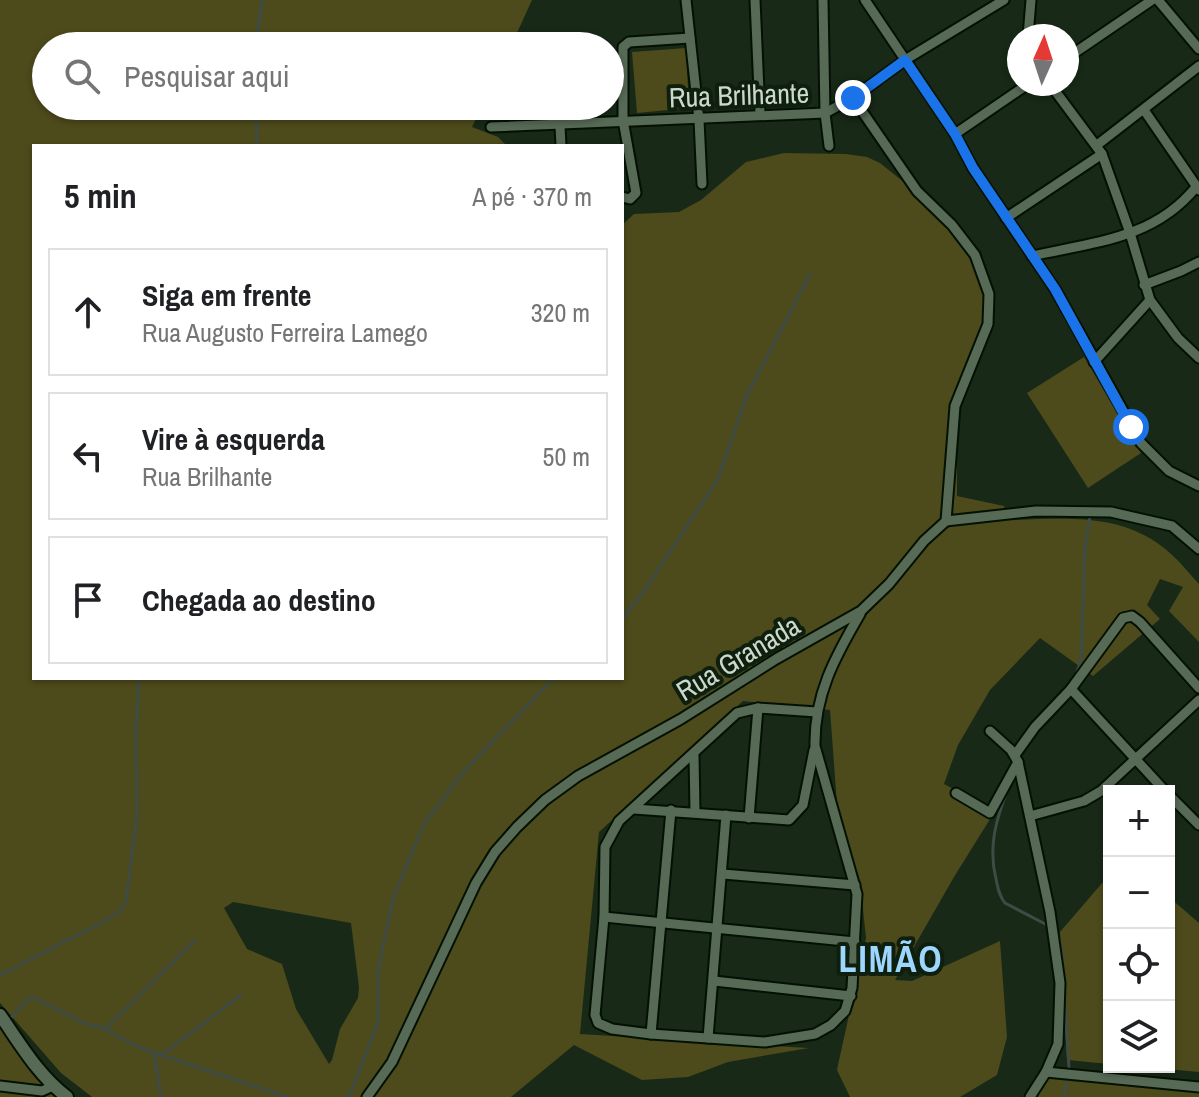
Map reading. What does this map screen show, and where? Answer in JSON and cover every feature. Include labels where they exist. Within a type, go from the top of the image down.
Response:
[{"type":"street","points":[[686,0],[699,120],[702,184]]},
{"type":"street","points":[[755,0],[760,114]]},
{"type":"street","points":[[823,0],[825,113],[829,146]]},
{"type":"street","points":[[865,0],[1055,289],[1141,443],[1169,471],[1199,486]]},
{"type":"street","name":"Rua Brilhante","points":[[491,127],[825,113],[1004,0]]},
{"type":"street","points":[[1029,24],[1031,0]]},
{"type":"street","points":[[1079,50],[1155,0],[1199,49]]},
{"type":"street","points":[[624,50],[629,42],[690,38]]},
{"type":"street","points":[[1006,218],[1100,150],[1199,66]]},
{"type":"street","points":[[955,134],[1010,96]]},
{"type":"street","points":[[1059,96],[1100,150],[1150,300],[1178,338],[1199,358]]},
{"type":"street","points":[[853,98],[917,191],[952,225],[975,255],[989,294],[988,324],[955,406],[946,521],[1036,511],[1111,512],[1172,526],[1199,549]]},
{"type":"street","points":[[1032,256],[1130,233],[1169,215],[1198,188],[1144,110]]},
{"type":"street","points":[[560,120],[561,144]]},
{"type":"street","points":[[623,120],[636,193],[630,199],[624,198]]},
{"type":"street","points":[[1144,285],[1199,262]]},
{"type":"street","points":[[1094,362],[1150,300]]},
{"type":"street","name":"Rua Granada","points":[[367,1097],[392,1062],[476,883],[495,852],[517,827],[545,800],[578,776],[681,719],[776,659],[861,611],[946,521]]},
{"type":"street","points":[[634,809],[781,821],[794,817],[803,805],[824,682],[861,611]]},
{"type":"street","points":[[956,793],[987,812],[992,811],[1016,758],[1035,727],[1071,689],[1123,618],[1132,616],[1140,622],[1199,688]]},
{"type":"street","points":[[1071,689],[1159,785]]},
{"type":"street","points":[[1030,816],[1093,796],[1135,762],[1199,700]]},
{"type":"street","points":[[815,746],[855,885],[855,942],[849,1005],[831,1025],[815,1034],[765,1042],[651,1034],[604,1027],[595,1020],[604,917],[605,847],[619,821],[730,719],[743,711],[758,708],[817,712]]},
{"type":"street","points":[[749,818],[758,708]]},
{"type":"street","points":[[990,731],[1016,758],[1050,912],[1060,983],[1058,1044],[1046,1072],[1030,1097]]},
{"type":"street","points":[[694,755],[695,812]]},
{"type":"street","points":[[1175,801],[1199,825]]},
{"type":"street","points":[[651,1034],[671,810]]},
{"type":"street","points":[[708,1038],[726,815]]},
{"type":"street","points":[[723,874],[855,885]]},
{"type":"street","points":[[604,917],[855,942]]},
{"type":"street","points":[[714,981],[851,996]]},
{"type":"street","points":[[0,1015],[30,1060],[67,1097]]},
{"type":"street","points":[[1046,1072],[1199,1087]]},
{"type":"street","points":[[0,1086],[42,1091],[53,1086]]},
{"type":"shaded area","points":[[0,0],[532,0],[517,32],[32,32],[32,120],[475,120],[472,127],[498,137],[505,144],[32,144],[32,680],[624,680],[624,223],[634,214],[679,212],[701,200],[746,162],[784,153],[846,154],[867,157],[880,163],[915,191],[975,255],[991,284],[986,329],[957,400],[957,496],[1004,506],[1008,520],[1090,520],[1128,528],[1164,548],[1199,584],[1199,642],[1169,611],[1183,587],[1160,579],[1147,605],[1160,619],[1093,676],[1040,638],[990,690],[958,745],[944,784],[995,811],[895,980],[912,981],[1000,941],[1007,1037],[997,1075],[960,1097],[850,1097],[837,1070],[866,938],[860,882],[837,804],[830,710],[743,701],[599,832],[580,1034],[809,1048],[728,1062],[688,1077],[642,1080],[574,1045],[511,1097],[92,1097],[61,1073],[0,1003]],"holes":[[[233,902],[351,923],[358,998],[340,1029],[329,1064],[296,1009],[282,964],[247,949],[224,908]]]},
{"type":"shaded area","points":[[686,48],[689,108],[637,113],[632,52]]},
{"type":"shaded area","points":[[1084,357],[1141,453],[1088,488],[1027,393]]},
{"type":"shaded area","points":[[1103,882],[1103,1063],[1067,1060],[1060,932]]},
{"type":"shaded area","points":[[1175,902],[1199,923],[1199,1072],[1175,1070]]},
{"type":"shaded area","points":[[0,1028],[35,1073],[62,1097],[0,1097]]},
{"type":"shaded area","points":[[1049,1075],[1199,1087],[1199,1097],[1033,1097]]},
{"type":"waterway","points":[[258,32],[262,0]]},
{"type":"waterway","points":[[256,120],[257,144]]},
{"type":"waterway","points":[[624,616],[718,479],[747,395],[810,274]]},
{"type":"waterway","points":[[1076,675],[1081,660],[1085,548],[1090,516]]},
{"type":"waterway","points":[[0,975],[105,921],[120,911],[126,901],[137,814],[139,680]]},
{"type":"waterway","points":[[346,1097],[350,1095],[378,1022],[378,971],[393,898],[424,824],[464,771],[552,680]]},
{"type":"waterway","points":[[1008,789],[993,844],[999,892],[1005,903],[1049,926]]},
{"type":"waterway","points":[[1057,934],[1062,951],[1063,974]]},
{"type":"waterway","points":[[104,1030],[195,940]]},
{"type":"waterway","points":[[1064,989],[1069,1068],[1064,1097]]},
{"type":"waterway","points":[[161,1055],[241,995]]},
{"type":"waterway","points":[[7,1022],[28,999],[34,998],[140,1048],[287,1097]]},
{"type":"waterway","points":[[154,1053],[161,1097]]},
{"type":"district","name":"LIMÃO","points":[[891,959]]},
{"type":"route","points":[[853,98],[905,60],[1055,289],[1131,427]]}]
